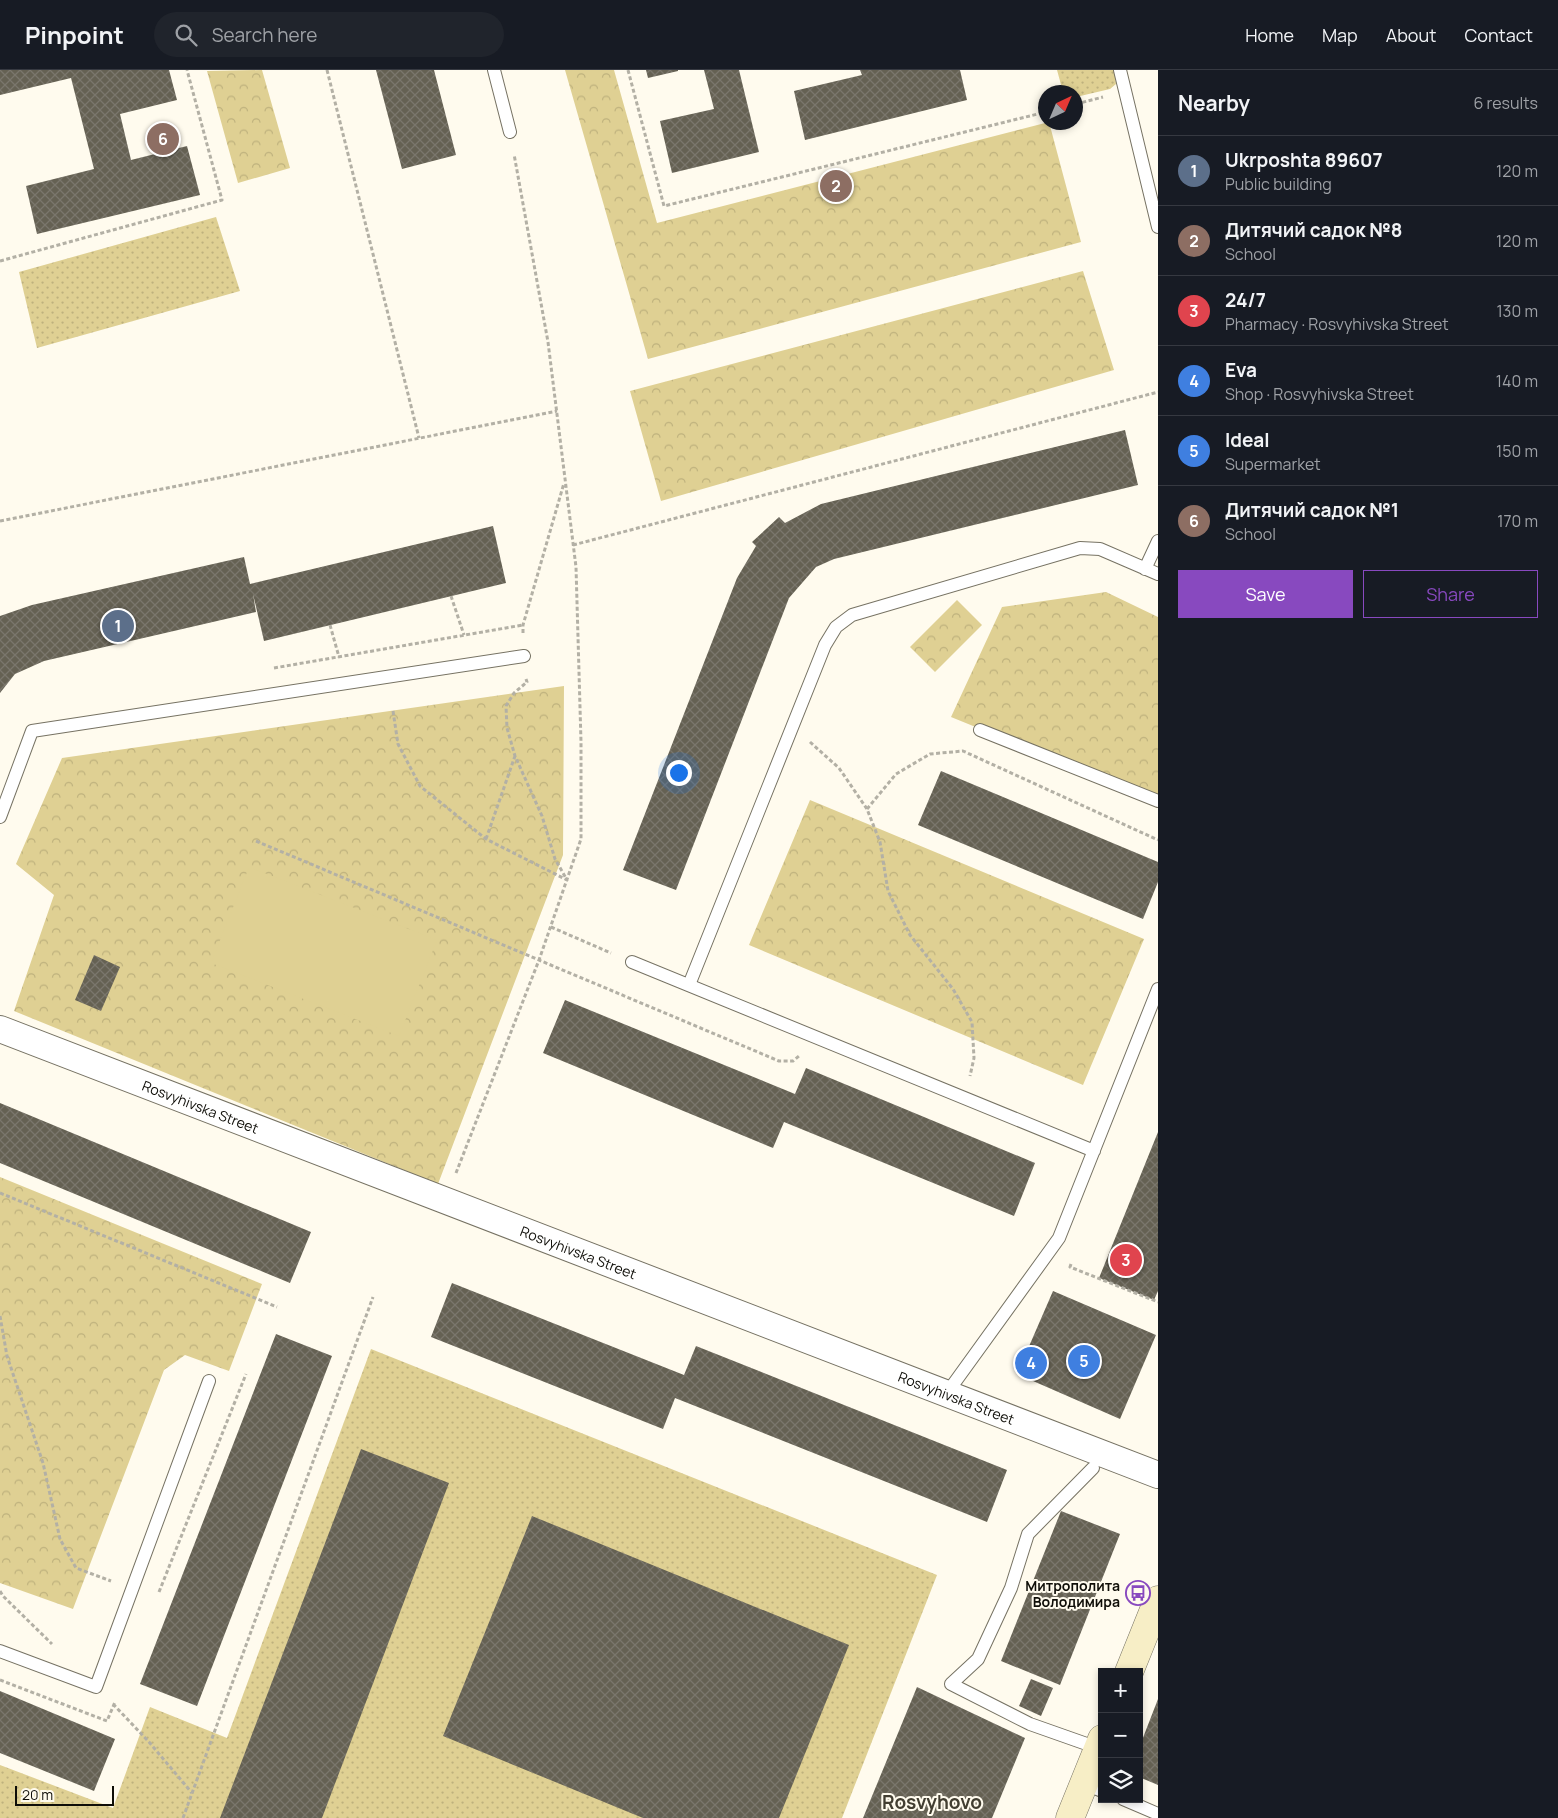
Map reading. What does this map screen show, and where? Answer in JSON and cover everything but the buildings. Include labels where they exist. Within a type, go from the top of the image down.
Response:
[{"type":"main road","points":[[1131,1668],[1158,1600]]},
{"type":"main road","points":[[1070,1818],[1093,1787],[1098,1756]]},
{"type":"street","name":"Rosvyhivska Street","points":[[0,1029],[1158,1475]]},
{"type":"lane","points":[[494,70],[510,132]]},
{"type":"lane","points":[[1120,70],[1158,227]]},
{"type":"lane","points":[[1145,569],[1158,541]]},
{"type":"lane","points":[[689,986],[825,645],[836,627],[852,615],[1080,548],[1100,549],[1158,574]]},
{"type":"lane","points":[[0,816],[32,731],[524,656]]},
{"type":"lane","points":[[980,730],[1158,801]]},
{"type":"lane","points":[[632,962],[1094,1151]]},
{"type":"lane","points":[[947,1393],[1059,1238],[1158,989]]},
{"type":"lane","points":[[0,1651],[96,1687],[209,1381]]},
{"type":"lane","points":[[1092,1468],[1028,1534],[1011,1588],[978,1659],[951,1684],[1030,1724],[1098,1743]]},
{"type":"lane","points":[[1132,1803],[1158,1814]]},
{"type":"path","points":[[0,261],[222,200],[187,70]]},
{"type":"path","points":[[327,70],[419,438]]},
{"type":"path","points":[[628,70],[664,206],[1038,114]]},
{"type":"path","points":[[446,1201],[539,960],[581,839],[581,742],[576,567],[548,342],[510,132]]},
{"type":"path","points":[[573,545],[1158,392]]},
{"type":"path","points":[[0,521],[557,411]]},
{"type":"path","points":[[565,480],[523,625],[527,682],[514,693],[506,706],[507,728],[515,756],[542,816],[555,859],[567,880]]},
{"type":"path","points":[[451,596],[464,635]]},
{"type":"path","points":[[330,625],[339,657]]},
{"type":"path","points":[[393,710],[398,744],[420,786],[486,839],[567,880]]},
{"type":"path","points":[[790,733],[810,742],[839,768],[867,808],[880,842],[888,891],[910,935],[953,989],[972,1022],[974,1058],[965,1098]]},
{"type":"path","points":[[867,808],[896,774],[930,754],[963,751],[1158,840]]},
{"type":"path","points":[[486,839],[515,756]]},
{"type":"path","points":[[256,841],[779,1061],[793,1061],[803,1052]]},
{"type":"path","points":[[551,927],[632,962]]},
{"type":"path","points":[[0,1193],[277,1307]]},
{"type":"path","points":[[1074,1258],[1070,1267],[1158,1302]]},
{"type":"path","points":[[183,1818],[373,1296]]},
{"type":"path","points":[[0,1316],[7,1356],[43,1462],[60,1539],[76,1568],[132,1589]]},
{"type":"path","points":[[0,1591],[56,1648]]},
{"type":"path","points":[[96,1687],[149,1742],[193,1793]]},
{"type":"green space","points":[[262,70],[290,168],[238,183],[207,71]]},
{"type":"green space","points":[[565,70],[614,70],[657,223],[1038,125],[1038,130],[1051,130],[1081,242],[648,359]]},
{"type":"green space","points":[[1057,70],[1115,70],[1116,84],[1110,89],[1083,95],[1083,85],[1061,85]]},
{"type":"green space","points":[[216,217],[240,291],[37,348],[19,272]]},
{"type":"green space","points":[[1083,271],[1114,370],[661,501],[630,391]]},
{"type":"green space","points":[[1106,592],[1158,617],[1158,801],[951,717],[1002,607]]},
{"type":"green space","points":[[957,600],[982,625],[935,672],[910,647]]},
{"type":"green space","points":[[564,686],[563,855],[438,1184],[14,1011],[54,895],[16,864],[62,758]]},
{"type":"green space","points":[[810,800],[1144,939],[1083,1085],[749,945]]},
{"type":"green space","points":[[249,867],[437,940],[399,1036],[211,963]]},
{"type":"green space","points":[[0,1177],[262,1284],[229,1371],[185,1355],[164,1370],[73,1609],[0,1583]]},
{"type":"green space","points":[[371,1349],[937,1575],[842,1818],[0,1818],[0,1765],[113,1808],[150,1707],[227,1738]]},
{"type":"place","name":"Дитячий садок №1","points":[[163,139]]},
{"type":"place","name":"Дитячий садок №8","points":[[836,186]]},
{"type":"place","name":"Ukrposhta 89607","points":[[118,626]]},
{"type":"place","name":"24/7","points":[[1126,1260]]},
{"type":"place","name":"Ideal","points":[[1084,1361]]},
{"type":"place","name":"Eva","points":[[1031,1363]]},
{"type":"place","name":"Митрополита Володимира","points":[[1138,1593]]},
{"type":"district","name":"Rosvyhovo","points":[[932,1802]]}]
